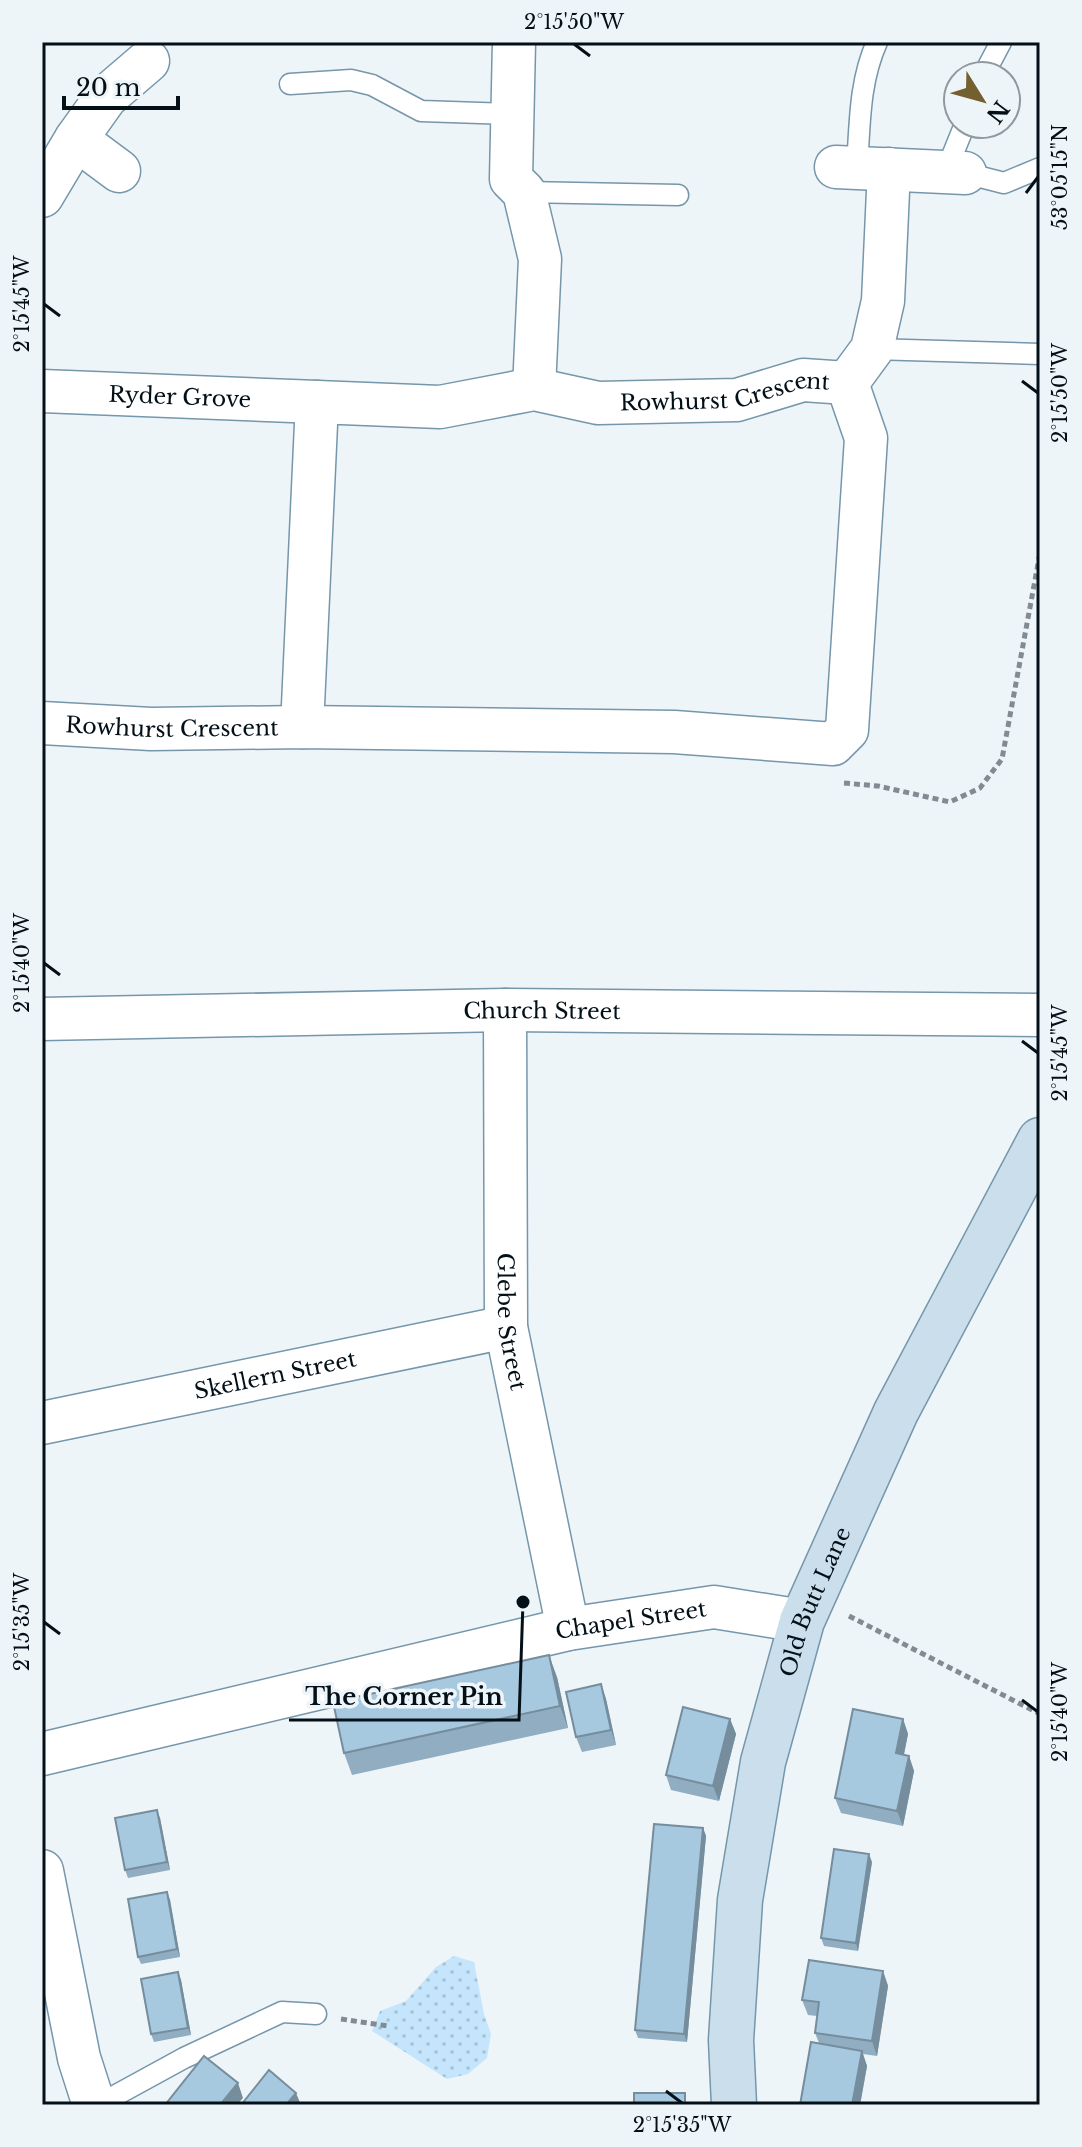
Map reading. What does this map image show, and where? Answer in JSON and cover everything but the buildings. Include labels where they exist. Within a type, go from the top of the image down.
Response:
[{"type":"street","points":[[514,42],[511,179],[524,192],[540,259],[534,389]]},
{"type":"street","points":[[42,196],[106,97],[148,61]]},
{"type":"street","points":[[76,139],[119,171]]},
{"type":"street","points":[[847,383],[872,349],[883,301],[861,168],[956,172]]},
{"type":"street","name":"Rowhurst Crescent","points":[[42,723],[151,729],[302,727],[674,732],[833,744],[847,730],[866,438],[847,383],[803,380],[737,400],[598,403],[534,389],[440,407],[317,402],[302,727]]},
{"type":"street","name":"Ryder Grove","points":[[42,391],[317,402]]},
{"type":"street","name":"Church Street","points":[[42,1019],[505,1010],[1040,1015]]},
{"type":"street","name":"Glebe Street","points":[[505,1010],[506,1327],[568,1629]]},
{"type":"street","name":"Old Butt Lane","points":[[734,2105],[731,2040],[740,1900],[763,1762],[808,1609],[896,1412],[1040,1140]]},
{"type":"street","name":"Skellern Street","points":[[42,1423],[506,1327]]},
{"type":"street","name":"Chapel Street","points":[[42,1754],[568,1629],[714,1607],[808,1609]]},
{"type":"street","points":[[42,1871],[79,2058],[96,2105]]},
{"type":"lane","points":[[861,168],[862,87],[865,70],[877,42]]},
{"type":"lane","points":[[991,60],[1001,42]]},
{"type":"lane","points":[[290,84],[351,80],[372,85],[421,111],[512,114]]},
{"type":"lane","points":[[962,140],[956,172],[1004,183],[1040,168]]},
{"type":"lane","points":[[524,192],[678,195]]},
{"type":"lane","points":[[872,349],[1040,354]]},
{"type":"lane","points":[[96,2105],[184,2058],[282,2012],[316,2014]]},
{"type":"path","points":[[808,1609],[1040,1714]]},
{"type":"path","points":[[316,2014],[388,2026]]},
{"type":"shaded area","points":[[454,1956],[474,1962],[491,2034],[487,2058],[468,2074],[447,2079],[372,2031],[380,2011],[406,2001],[436,1967]]},
{"type":"place","name":"The Corner Pin","points":[[523,1602]]}]
